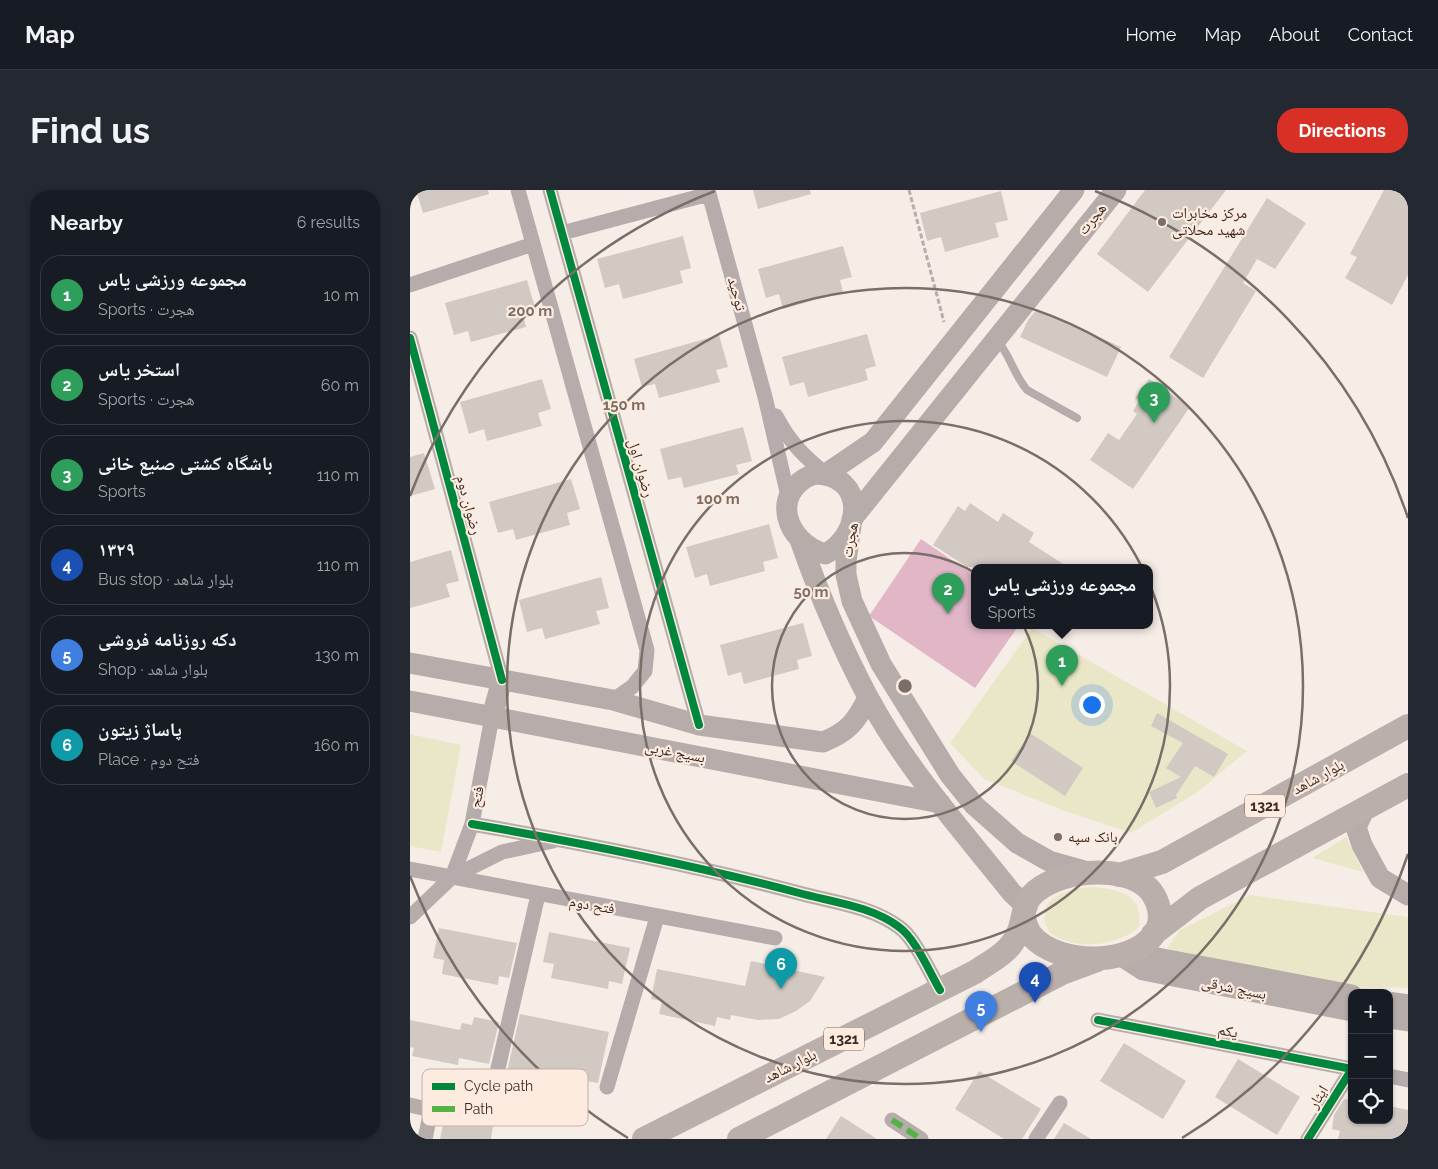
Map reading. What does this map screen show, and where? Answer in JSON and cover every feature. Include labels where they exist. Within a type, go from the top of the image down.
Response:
[{"type":"main road","points":[[826,474],[873,442],[1074,190]]},
{"type":"main road","name":"هجرت","points":[[1095,873],[1050,861],[1017,843],[974,805],[950,775],[881,664],[852,601],[846,575],[846,561],[852,519],[1116,190]]},
{"type":"main road","points":[[800,540],[810,550],[825,554],[836,549],[844,540],[852,519],[854,507],[852,496],[846,486],[837,478],[826,474],[814,474],[803,479],[794,486],[788,496],[786,507],[788,518],[800,540],[832,626],[868,698],[940,803],[1025,911],[1030,934],[1047,947],[1062,954],[1129,949],[1159,925],[1158,904],[1155,897],[1145,885],[1119,875],[1095,873],[1068,876],[1051,882],[1038,889],[1025,911]]},
{"type":"main road","name":"بسیج غربی","points":[[410,662],[613,700],[699,725],[823,742],[840,735],[858,719],[868,698]]},
{"type":"main road","points":[[492,716],[502,680]]},
{"type":"main road","name":"بسیج غربی","points":[[410,701],[940,803]]},
{"type":"main road","name":"بلوار شاهد","points":[[1119,875],[1162,862],[1408,726]]},
{"type":"main road","name":"1321","points":[[738,1139],[1062,973],[1129,949],[1200,898],[1408,785]]},
{"type":"main road","points":[[1364,810],[1356,827],[1362,845],[1380,878],[1408,896]]},
{"type":"main road","name":"بلوار شاهد","points":[[644,1139],[975,972],[1009,949],[1018,934],[1025,911]]},
{"type":"main road","name":"بسیج شرقی","points":[[1129,949],[1152,957],[1348,994]]},
{"type":"main road","name":"بسیج شرقی","points":[[1129,949],[1143,970],[1348,1010]]},
{"type":"main road","points":[[1393,1003],[1408,1005]]},
{"type":"main road","points":[[1393,1019],[1408,1022]]},
{"type":"street","points":[[518,190],[647,650],[646,671],[632,687],[613,700]]},
{"type":"street","name":"رضوان اول","points":[[550,190],[699,725]]},
{"type":"street","points":[[562,233],[709,192]]},
{"type":"street","name":"توحید","points":[[709,192],[765,397]]},
{"type":"street","points":[[410,285],[533,244]]},
{"type":"street","name":"رضوان دوم","points":[[410,338],[502,680]]},
{"type":"street","points":[[765,397],[788,439],[801,454],[826,474]]},
{"type":"street","points":[[765,397],[788,496]]},
{"type":"street","name":"فتح","points":[[410,918],[452,877],[472,824],[492,716]]},
{"type":"street","points":[[472,824],[562,840],[732,875],[877,914],[901,928],[940,990]]},
{"type":"street","points":[[452,877],[502,852],[562,840]]},
{"type":"street","name":"فتح دوم","points":[[410,869],[538,895],[775,938]]},
{"type":"street","points":[[498,1069],[538,895]]},
{"type":"street","points":[[607,1087],[656,916]]},
{"type":"street","name":"یکم","points":[[1098,1020],[1348,1068]]},
{"type":"street","name":"ایثار","points":[[1308,1139],[1348,1075]]},
{"type":"street","points":[[1393,1077],[1408,1080]]},
{"type":"street","points":[[1036,1139],[1060,1103]]},
{"type":"street","points":[[892,1120],[921,1139]]},
{"type":"street","points":[[425,1139],[428,1126]]},
{"type":"lane","points":[[996,338],[1004,347],[1020,383],[1027,390],[1076,418]]},
{"type":"path","points":[[909,190],[950,345]]},
{"type":"shaded area","points":[[921,539],[971,573],[971,629],[1016,629],[975,688],[869,616]]},
{"type":"shaded area","points":[[1031,629],[1034,629],[1247,751],[1196,793],[1131,833],[1059,809],[984,779],[950,743]]},
{"type":"shaded area","points":[[410,734],[461,745],[441,852],[410,846]]},
{"type":"shaded area","points":[[1346,837],[1363,872],[1312,858]]},
{"type":"shaded area","points":[[1091,887],[1111,889],[1127,895],[1133,900],[1139,916],[1139,927],[1120,938],[1097,944],[1073,943],[1052,934],[1047,928],[1045,921],[1047,905],[1059,895],[1075,889]]},
{"type":"shaded area","points":[[1250,895],[1408,917],[1408,988],[1345,986],[1187,956],[1167,948],[1180,930]]},
{"type":"building","points":[[416,190],[488,190],[489,194],[423,213]]},
{"type":"building","points":[[753,190],[810,190],[811,194],[758,209]]},
{"type":"building","name":"مرکز مخابرات شهید محلاتی","points":[[1145,190],[1226,190],[1148,292],[1097,254]]},
{"type":"building","points":[[1384,190],[1408,190],[1408,275],[1392,305],[1345,278],[1357,257],[1350,254]]},
{"type":"building","points":[[1001,191],[1008,220],[995,223],[999,237],[945,252],[941,237],[927,241],[920,213]]},
{"type":"building","points":[[1267,198],[1306,223],[1275,269],[1257,259],[1243,283],[1256,291],[1203,378],[1169,357]]},
{"type":"building","points":[[683,236],[691,268],[680,271],[683,283],[623,299],[619,284],[605,288],[597,259]]},
{"type":"building","points":[[843,246],[852,277],[840,280],[843,292],[783,309],[779,294],[766,298],[758,269]]},
{"type":"building","points":[[527,280],[536,311],[523,314],[526,327],[471,342],[468,331],[454,335],[445,303]]},
{"type":"building","points":[[1037,309],[1121,347],[1107,377],[1020,337],[1028,320]]},
{"type":"building","points":[[867,334],[876,366],[865,369],[868,380],[808,397],[804,382],[790,386],[782,357]]},
{"type":"building","points":[[719,335],[728,367],[716,370],[720,382],[659,398],[655,384],[642,387],[634,359]]},
{"type":"building","points":[[542,379],[551,409],[538,413],[542,426],[487,441],[484,429],[469,434],[460,402]]},
{"type":"building","points":[[1149,379],[1190,407],[1133,489],[1090,460],[1108,433],[1119,440],[1137,414],[1133,411],[1139,401],[1135,398]]},
{"type":"building","points":[[743,427],[752,461],[736,465],[739,474],[684,488],[681,477],[668,480],[660,449]]},
{"type":"building","points":[[424,453],[435,489],[410,496],[410,457]]},
{"type":"building","points":[[571,479],[580,509],[567,513],[570,525],[516,540],[513,529],[498,533],[489,502]]},
{"type":"building","points":[[970,503],[998,522],[1003,513],[1034,533],[1029,542],[1063,564],[971,564],[971,567],[967,567],[933,545],[958,506],[965,511]]},
{"type":"building","points":[[769,524],[778,558],[763,562],[765,571],[710,586],[707,574],[695,578],[686,547]]},
{"type":"building","points":[[451,550],[459,581],[446,584],[450,597],[410,608],[410,562]]},
{"type":"building","points":[[601,577],[609,608],[596,611],[600,624],[545,639],[542,628],[527,632],[519,600]]},
{"type":"building","points":[[803,623],[812,656],[797,660],[799,669],[744,684],[741,672],[728,676],[720,645]]},
{"type":"building","points":[[1157,713],[1228,754],[1214,777],[1195,766],[1176,795],[1177,798],[1156,808],[1149,792],[1181,777],[1166,768],[1183,743],[1151,726]]},
{"type":"building","points":[[1030,733],[1083,768],[1065,796],[1011,761]]},
{"type":"building","points":[[439,928],[517,943],[509,978],[499,976],[498,985],[442,974],[444,960],[433,958]]},
{"type":"building","points":[[549,932],[630,948],[622,984],[609,981],[608,989],[551,978],[554,964],[543,962]]},
{"type":"building","points":[[751,961],[825,977],[810,1001],[796,1011],[779,1019],[758,1020],[731,1015],[730,1020],[717,1017],[715,1026],[659,1014],[662,1001],[651,999],[657,969],[745,986]]},
{"type":"building","points":[[520,1014],[609,1032],[598,1083],[588,1081],[588,1069],[508,1069]]},
{"type":"building","points":[[474,1017],[499,1022],[489,1064],[459,1058],[458,1065],[412,1056],[414,1048],[410,1047],[410,1020],[460,1030],[462,1023],[472,1025]]},
{"type":"building","points":[[1124,1043],[1186,1081],[1163,1119],[1100,1081]]},
{"type":"building","points":[[1238,1059],[1300,1097],[1277,1135],[1215,1097]]},
{"type":"building","points":[[979,1071],[1041,1109],[1022,1139],[1004,1139],[955,1109]]},
{"type":"building","points":[[1344,1099],[1348,1100],[1348,1124],[1393,1124],[1393,1107],[1408,1110],[1408,1139],[1338,1139],[1340,1131],[1332,1129],[1334,1115]]},
{"type":"building","points":[[841,1116],[877,1139],[826,1139]]},
{"type":"building","points":[[1064,1123],[1091,1139],[1054,1139]]},
{"type":"building","points":[[443,1126],[493,1126],[491,1139],[440,1139]]},
{"type":"marked path","points":[[892,1120],[921,1139]]},
{"type":"cycle path","points":[[550,190],[699,725]]},
{"type":"cycle path","points":[[410,338],[502,680]]},
{"type":"cycle path","points":[[472,824],[677,863],[864,909],[888,920],[905,932],[916,947],[940,990]]},
{"type":"cycle path","points":[[1098,1020],[1352,1069],[1308,1139]]},
{"type":"place","name":"مرکز مخابرات شهید محلاتی","points":[[1162,222]]},
{"type":"place","name":"باشگاه کشتی صنیع خانی","points":[[1154,423]]},
{"type":"place","name":"استخر یاس","points":[[948,614]]},
{"type":"place","name":"مجموعه ورزشی یاس","points":[[1062,686]]},
{"type":"place","name":"بانک سپه","points":[[1058,837]]},
{"type":"place","name":"پاساژ زیتون","points":[[781,989]]},
{"type":"place","name":"۱۳۲۹","points":[[1035,1003]]},
{"type":"place","name":"دکه روزنامه فروشی","points":[[981,1032]]}]
